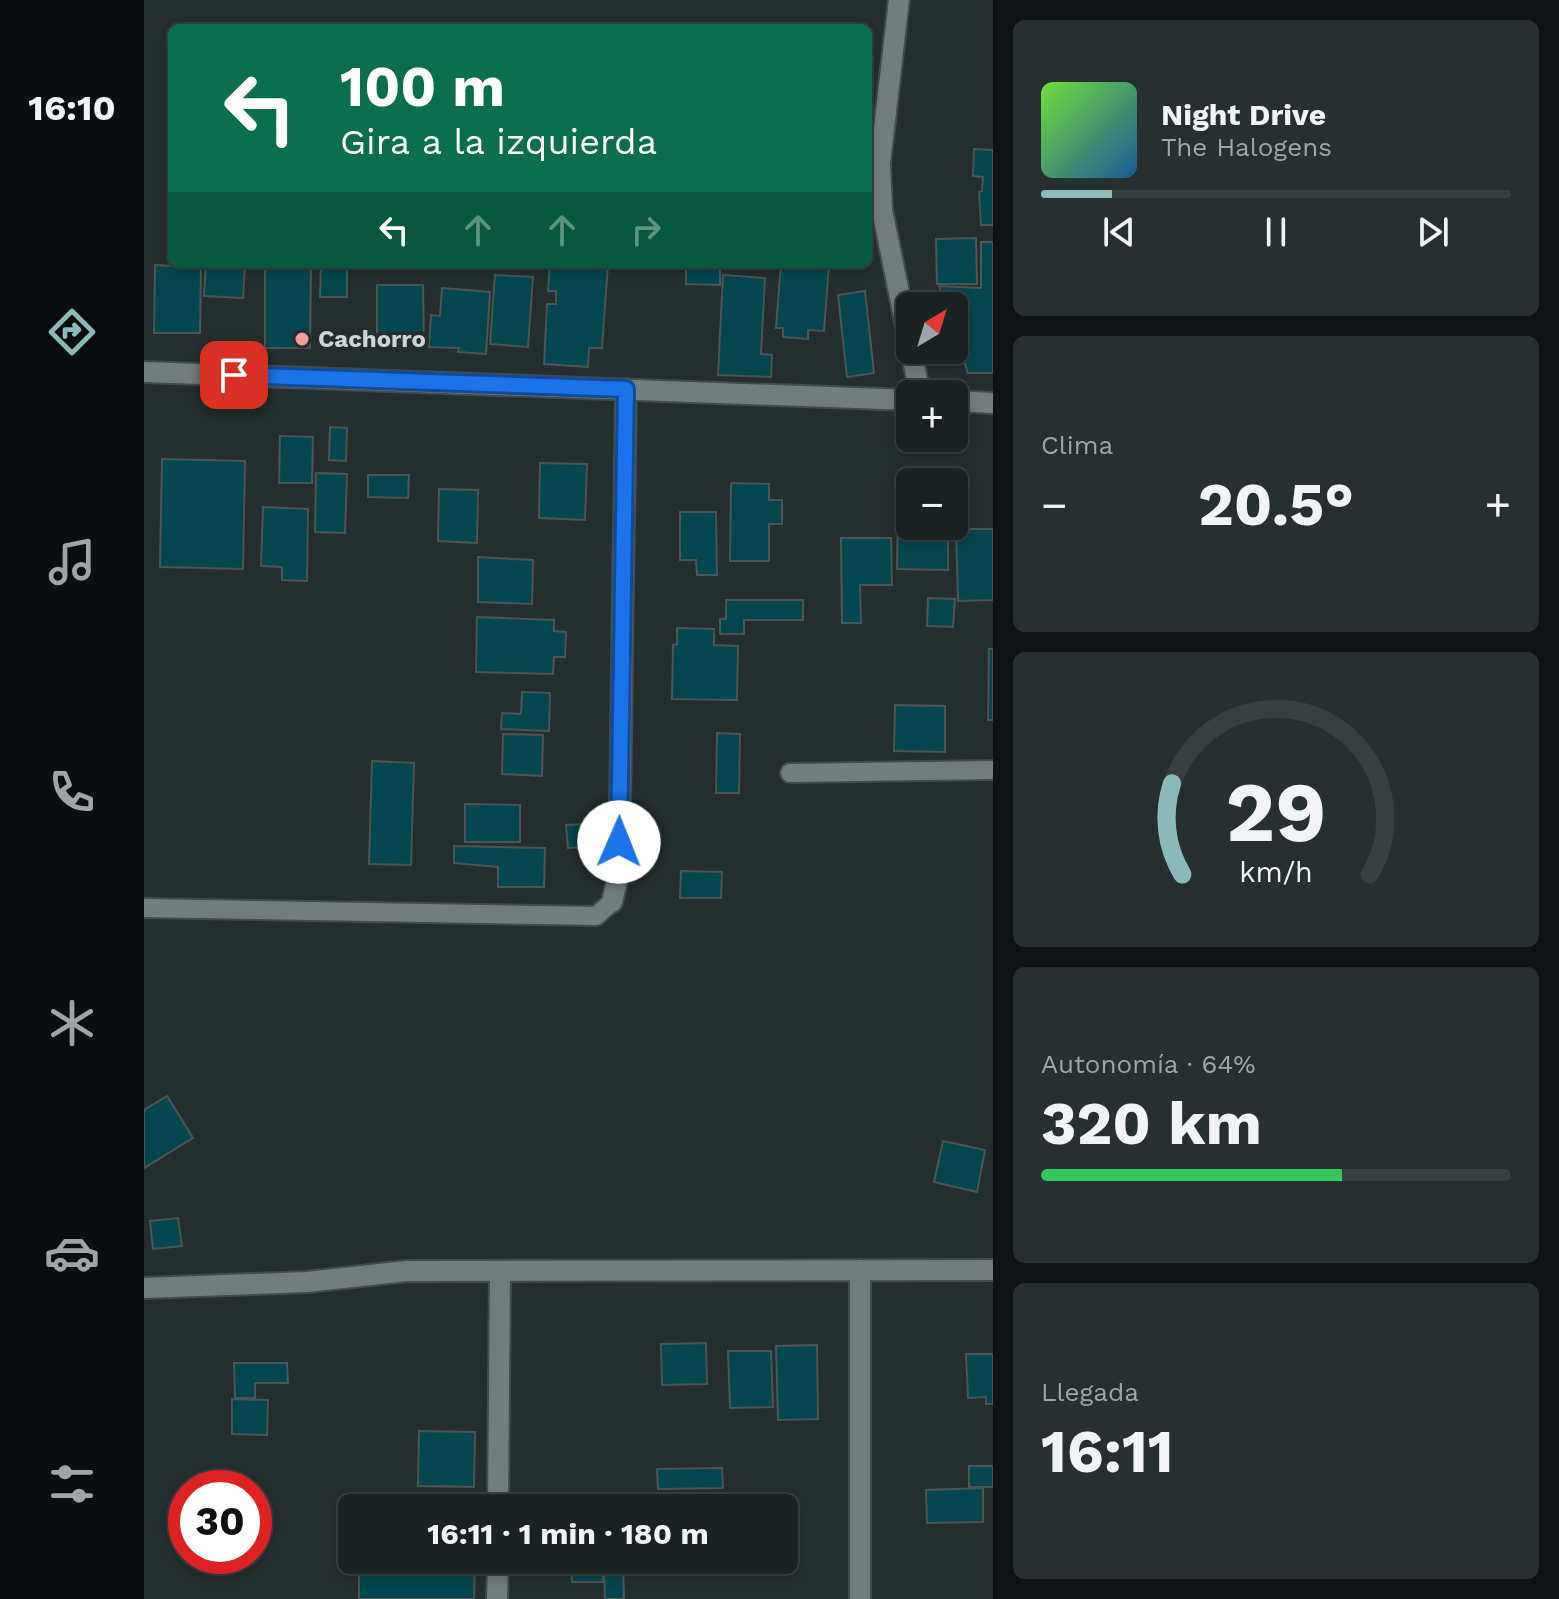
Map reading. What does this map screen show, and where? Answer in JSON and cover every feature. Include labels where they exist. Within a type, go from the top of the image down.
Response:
[{"type":"street","points":[[899,0],[880,163],[882,210],[899,292]]},
{"type":"street","points":[[144,372],[896,399]]},
{"type":"street","points":[[612,902],[619,873],[626,389]]},
{"type":"street","points":[[968,402],[993,403]]},
{"type":"street","points":[[860,1270],[860,1599]]},
{"type":"street","points":[[144,1288],[307,1282],[407,1271],[993,1270]]},
{"type":"street","points":[[498,1494],[500,1271]]},
{"type":"street","points":[[497,1599],[498,1574]]},
{"type":"lane","points":[[790,773],[993,770]]},
{"type":"lane","points":[[144,908],[596,916],[612,902]]},
{"type":"building","points":[[974,149],[993,150],[993,225],[981,225],[979,192],[982,191],[983,177],[973,176]]},
{"type":"building","points":[[976,238],[977,284],[937,284],[936,239]]},
{"type":"building","points":[[981,242],[993,242],[993,373],[968,373],[965,364],[968,364],[968,292],[941,292],[939,286],[981,288]]},
{"type":"building","points":[[155,265],[201,268],[200,333],[154,333]]},
{"type":"building","points":[[206,268],[245,268],[243,298],[204,296]]},
{"type":"building","points":[[265,268],[311,268],[310,348],[265,348]]},
{"type":"building","points":[[321,268],[347,268],[347,297],[320,297]]},
{"type":"building","points":[[550,268],[608,268],[602,348],[589,348],[588,367],[544,364],[547,304],[556,304],[556,291],[548,291]]},
{"type":"building","points":[[686,268],[720,268],[720,285],[686,284]]},
{"type":"building","points":[[781,268],[829,268],[824,331],[808,330],[808,339],[783,337],[783,328],[776,328]]},
{"type":"building","points":[[495,275],[533,277],[528,347],[490,344]]},
{"type":"building","points":[[723,275],[765,278],[761,354],[772,355],[771,377],[718,375]]},
{"type":"building","points":[[377,285],[423,285],[424,344],[377,345]]},
{"type":"building","points":[[442,288],[490,292],[486,354],[458,352],[459,348],[429,347],[431,315],[440,316]]},
{"type":"building","points":[[865,291],[874,373],[847,377],[838,295]]},
{"type":"building","points":[[330,427],[347,428],[346,461],[329,460]]},
{"type":"building","points":[[280,436],[313,437],[312,483],[279,483]]},
{"type":"building","points":[[162,459],[245,461],[243,569],[160,567]]},
{"type":"building","points":[[540,463],[587,464],[585,520],[539,518]]},
{"type":"building","points":[[316,473],[347,474],[345,533],[315,532]]},
{"type":"building","points":[[368,475],[409,475],[408,498],[368,497]]},
{"type":"building","points":[[731,483],[769,484],[769,500],[782,500],[782,524],[769,524],[769,561],[730,561]]},
{"type":"building","points":[[439,489],[478,490],[477,543],[438,541]]},
{"type":"building","points":[[263,507],[308,509],[307,581],[282,580],[282,567],[261,566]]},
{"type":"building","points":[[680,512],[716,512],[717,575],[697,575],[696,560],[680,560]]},
{"type":"building","points":[[968,529],[993,529],[993,600],[958,601],[956,540],[968,540]]},
{"type":"building","points":[[841,538],[891,538],[892,585],[860,585],[861,623],[842,623]]},
{"type":"building","points":[[897,540],[948,540],[948,570],[897,569]]},
{"type":"building","points":[[478,557],[533,560],[532,604],[478,602]]},
{"type":"building","points":[[928,598],[955,599],[953,627],[927,626]]},
{"type":"building","points":[[726,600],[803,600],[803,620],[744,620],[744,634],[720,634],[720,619],[726,619]]},
{"type":"building","points":[[477,617],[554,620],[554,631],[566,632],[565,657],[554,657],[553,674],[476,672]]},
{"type":"building","points":[[677,628],[714,629],[714,645],[738,646],[737,700],[672,699],[673,645],[677,644]]},
{"type":"building","points":[[989,649],[993,649],[993,720],[988,720]]},
{"type":"building","points":[[522,692],[550,693],[549,731],[501,729],[502,713],[521,714]]},
{"type":"building","points":[[895,705],[945,706],[945,752],[894,751]]},
{"type":"building","points":[[717,733],[740,734],[739,793],[716,793]]},
{"type":"building","points":[[503,734],[543,735],[542,776],[502,774]]},
{"type":"building","points":[[372,761],[414,763],[411,865],[369,864]]},
{"type":"building","points":[[465,804],[520,805],[520,842],[465,842]]},
{"type":"building","points":[[589,824],[591,847],[568,848],[566,825]]},
{"type":"building","points":[[454,846],[545,848],[544,887],[498,887],[498,867],[454,863]]},
{"type":"building","points":[[681,871],[722,872],[721,898],[680,898]]},
{"type":"building","points":[[167,1096],[193,1138],[144,1168],[144,1110]]},
{"type":"building","points":[[943,1141],[985,1150],[977,1192],[934,1182]]},
{"type":"building","points":[[178,1218],[182,1246],[153,1249],[150,1221]]},
{"type":"building","points":[[706,1343],[707,1384],[662,1385],[661,1344]]},
{"type":"building","points":[[817,1345],[818,1419],[778,1420],[776,1346]]},
{"type":"building","points":[[728,1351],[771,1351],[773,1407],[730,1408]]},
{"type":"building","points":[[966,1354],[993,1354],[993,1404],[986,1404],[986,1397],[968,1398]]},
{"type":"building","points":[[234,1363],[287,1363],[288,1383],[255,1383],[255,1398],[235,1398]]},
{"type":"building","points":[[232,1399],[268,1400],[267,1435],[232,1434]]},
{"type":"building","points":[[419,1431],[475,1432],[474,1487],[418,1486]]},
{"type":"building","points":[[969,1466],[993,1466],[993,1487],[969,1487]]},
{"type":"building","points":[[722,1468],[723,1488],[658,1489],[657,1469]]},
{"type":"building","points":[[983,1488],[983,1522],[927,1523],[926,1490]]},
{"type":"building","points":[[475,1574],[474,1599],[359,1599],[359,1575]]},
{"type":"building","points":[[572,1574],[603,1574],[603,1582],[572,1582]]},
{"type":"building","points":[[604,1574],[623,1574],[624,1599],[605,1599]]},
{"type":"place","name":"Cachorro","points":[[302,339]]},
{"type":"route","points":[[234,375],[626,389],[619,842]]}]
